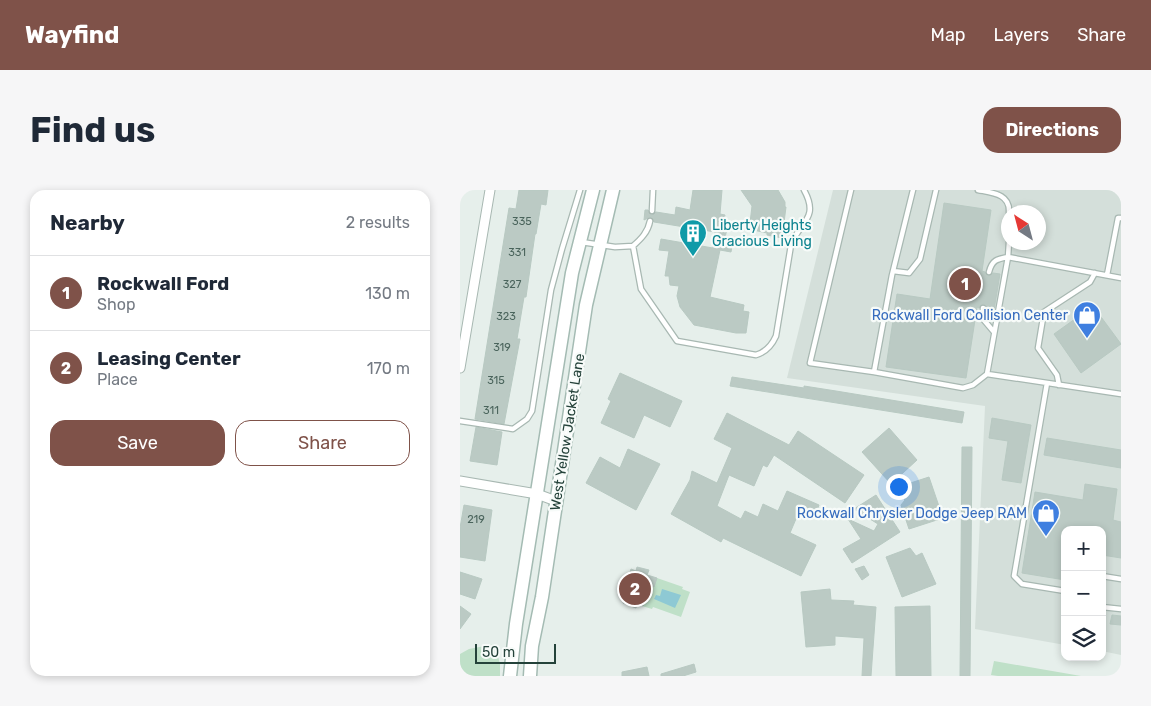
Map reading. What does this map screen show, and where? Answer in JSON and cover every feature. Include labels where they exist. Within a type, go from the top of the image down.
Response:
[{"type":"street","points":[[460,368],[463,326],[490,190]]},
{"type":"street","name":"West Yellow Jacket Lane","points":[[510,676],[516,624],[566,305],[593,190]]},
{"type":"street","name":"West Yellow Jacket Lane","points":[[530,676],[532,646],[542,597],[586,305],[613,190]]},
{"type":"street","points":[[460,481],[537,494],[556,501]]},
{"type":"lane","points":[[460,421],[514,429],[532,411],[551,290],[580,190]]},
{"type":"lane","points":[[652,211],[653,190]]},
{"type":"lane","points":[[633,246],[641,289],[677,341],[756,354],[761,353],[773,342],[776,336],[791,245],[809,214],[810,207],[804,190]]},
{"type":"lane","points":[[851,190],[810,363],[963,388],[973,385],[987,374],[1008,250]]},
{"type":"lane","points":[[874,372],[893,271],[913,190]]},
{"type":"lane","points":[[893,271],[909,274],[920,259],[936,190]]},
{"type":"lane","points":[[978,190],[996,193],[1006,199],[1009,205]]},
{"type":"lane","points":[[1107,276],[1118,218],[1121,218]]},
{"type":"lane","points":[[580,242],[599,246],[633,246],[643,236],[649,227],[650,221]]},
{"type":"lane","points":[[989,272],[991,264],[998,259],[1008,257],[1120,278],[1121,285]]},
{"type":"lane","points":[[1059,385],[1057,375],[1038,348],[1044,312],[1090,282],[1095,273]]},
{"type":"lane","points":[[982,308],[983,320],[994,332]]},
{"type":"lane","points":[[987,374],[1121,394]]},
{"type":"lane","points":[[1047,383],[1014,576],[1022,584],[1061,590]]},
{"type":"lane","points":[[1106,577],[1121,579]]},
{"type":"lane","points":[[1106,607],[1121,609]]},
{"type":"shaded area","points":[[833,190],[1121,190],[1121,655],[1106,652],[1106,526],[1061,526],[1061,644],[975,629],[985,406],[787,378]]},
{"type":"green space","points":[[657,578],[683,587],[682,589],[690,592],[681,617],[653,607],[652,609],[642,606],[645,598],[644,583],[654,586]]},
{"type":"green space","points":[[495,644],[500,664],[500,676],[460,676],[460,654],[469,649]]},
{"type":"green space","points":[[994,661],[1081,676],[991,675]]},
{"type":"water","points":[[662,589],[681,595],[675,608],[654,599],[656,595],[660,596]]},
{"type":"building","points":[[519,190],[548,190],[546,205],[541,204],[535,234],[526,297],[524,297],[517,339],[520,339],[504,424],[475,419],[509,208],[516,209]]},
{"type":"building","name":"Liberty Heights Gracious Living","points":[[693,190],[722,190],[720,214],[725,215],[724,220],[728,221],[725,239],[733,240],[731,252],[720,250],[710,297],[744,305],[743,311],[749,312],[746,333],[736,333],[694,325],[680,307],[677,296],[679,286],[670,285],[669,276],[665,276],[669,251],[659,250],[661,239],[713,248],[715,232],[654,222],[650,217],[644,220],[645,210],[648,210],[651,215],[656,212],[675,215],[676,207],[690,210]]},
{"type":"building","name":"Liberty Heights Gracious Living","points":[[741,190],[778,190],[786,207],[782,238],[753,230],[753,224],[750,223],[752,206]]},
{"type":"building","points":[[944,203],[991,210],[982,271],[988,276],[993,273],[1000,274],[994,310],[987,309],[983,304],[979,308],[977,307],[966,378],[886,367],[897,294],[930,299]]},
{"type":"building","name":"Rockwall Ford Collision Center","points":[[1093,306],[1121,344],[1081,373],[1054,334]]},
{"type":"building","points":[[620,373],[682,401],[670,427],[644,415],[634,438],[601,423],[611,401],[608,399]]},
{"type":"building","points":[[732,377],[804,388],[804,386],[964,412],[962,423],[730,386]]},
{"type":"building","points":[[727,413],[789,445],[798,431],[864,475],[845,503],[774,455],[767,467],[763,465],[754,486],[729,475],[717,506],[741,519],[745,511],[758,517],[763,504],[778,511],[787,491],[819,505],[816,514],[801,507],[790,533],[816,545],[801,576],[723,538],[721,542],[671,514],[690,480],[692,471],[717,483],[732,448],[714,439]]},
{"type":"building","points":[[992,418],[1031,425],[1021,483],[1002,480],[1008,441],[989,438]]},
{"type":"building","points":[[476,427],[502,432],[497,465],[470,461]]},
{"type":"building","points":[[889,428],[917,460],[891,484],[862,452]]},
{"type":"building","points":[[1047,438],[1121,450],[1121,468],[1044,455]]},
{"type":"building","points":[[962,447],[972,447],[970,676],[960,676]]},
{"type":"building","points":[[628,449],[660,464],[636,510],[586,483],[600,457],[620,468]]},
{"type":"building","points":[[929,477],[943,518],[909,529],[901,505],[905,500],[895,488]]},
{"type":"building","name":"Rockwall Chrysler Dodge Jeep RAM","points":[[1085,484],[1117,489],[1113,520],[1121,522],[1121,558],[1106,556],[1106,526],[1061,526],[1061,579],[1022,573],[1035,492],[1083,500]]},
{"type":"building","points":[[876,495],[900,532],[852,563],[843,549],[861,539],[848,519],[874,531],[878,524],[854,509]]},
{"type":"building","points":[[464,505],[492,510],[485,561],[460,557],[460,528]]},
{"type":"building","points":[[910,548],[916,556],[922,553],[936,584],[902,597],[886,557]]},
{"type":"building","points":[[864,566],[869,575],[862,580],[855,569]]},
{"type":"building","points":[[637,567],[649,570],[647,575],[657,578],[654,587],[650,585],[643,606],[637,603],[636,608],[623,603],[628,587],[622,585],[626,575],[629,576],[631,569],[636,571]]},
{"type":"building","points":[[460,572],[482,579],[475,599],[460,594]]},
{"type":"building","points":[[830,589],[831,600],[854,601],[853,605],[876,607],[871,676],[862,676],[864,638],[835,636],[835,645],[806,647],[801,592]]},
{"type":"building","points":[[460,606],[471,614],[460,629]]},
{"type":"building","points":[[930,606],[931,676],[896,676],[895,607]]},
{"type":"building","points":[[1112,615],[1121,616],[1121,625],[1110,624]]},
{"type":"building","points":[[694,664],[696,672],[683,676],[661,676],[661,674]]},
{"type":"building","points":[[647,667],[649,676],[622,676],[622,672]]},
{"type":"place","name":"Liberty Heights Gracious Living","points":[[693,257]]},
{"type":"place","name":"Rockwall Ford","points":[[965,284]]},
{"type":"place","name":"Rockwall Ford Collision Center","points":[[1087,339]]},
{"type":"place","name":"Rockwall Chrysler Dodge Jeep RAM","points":[[1046,537]]},
{"type":"place","name":"Leasing Center","points":[[635,589]]}]
